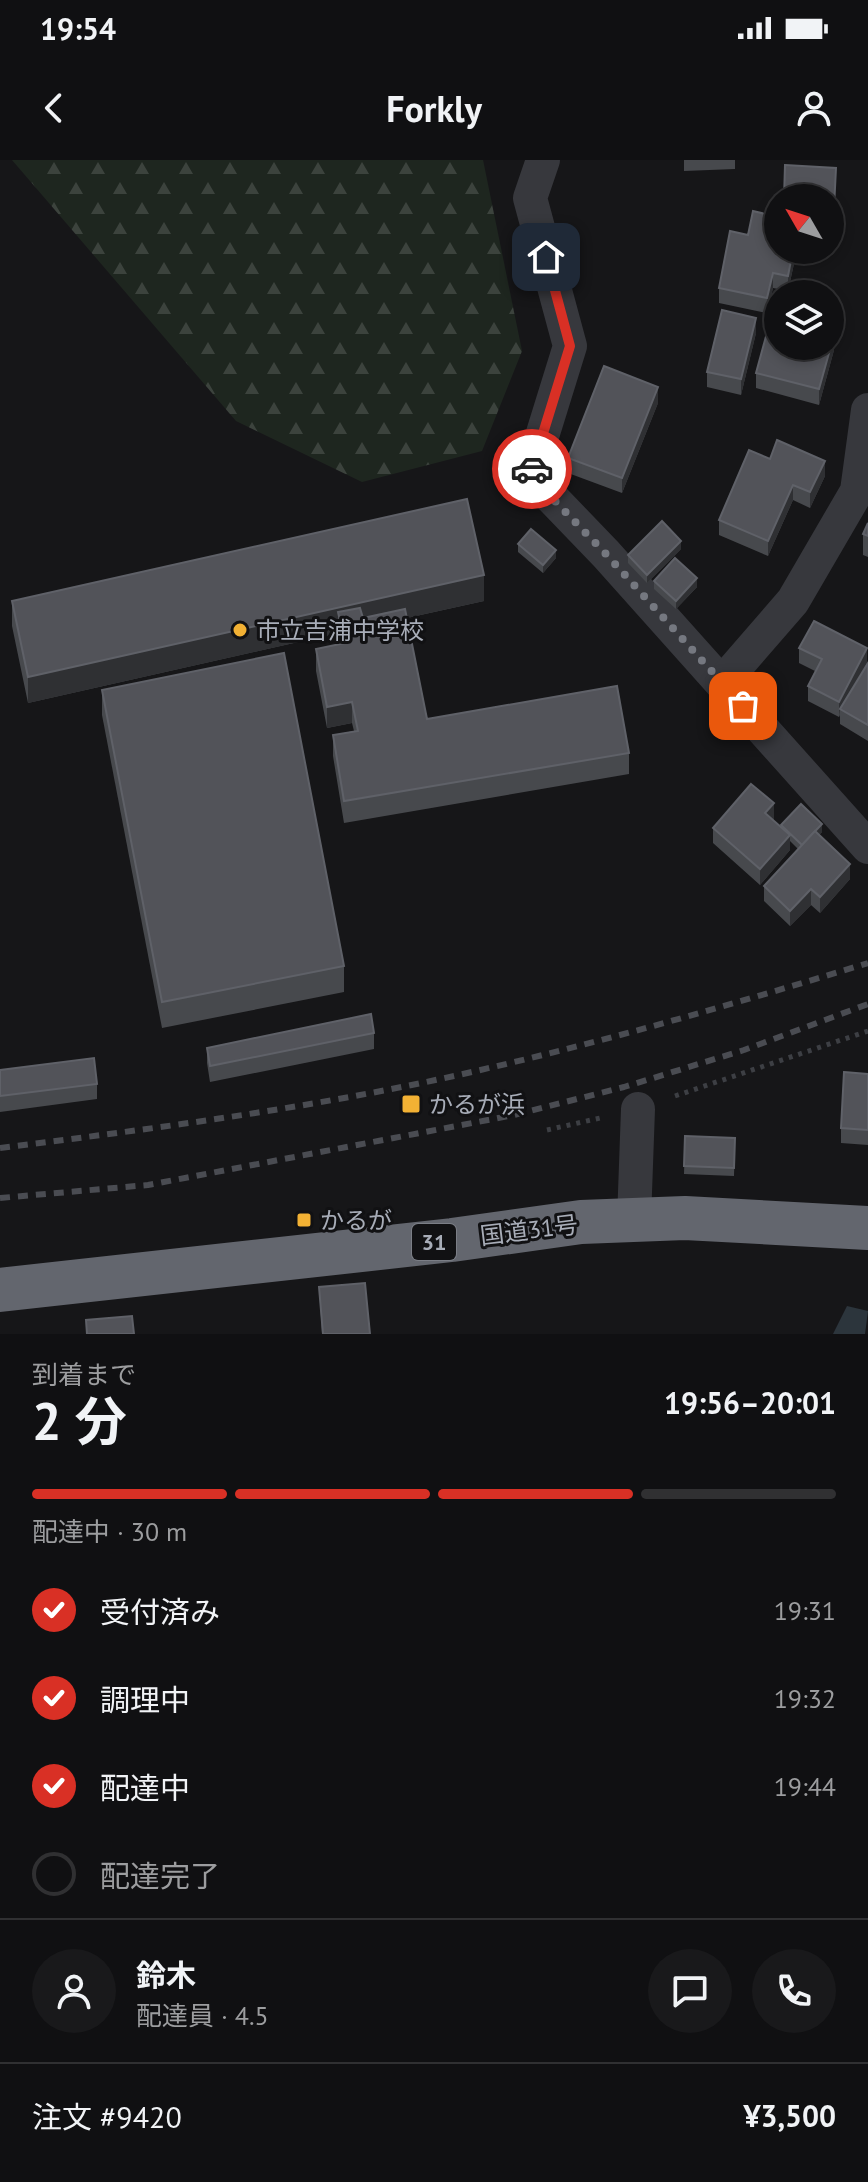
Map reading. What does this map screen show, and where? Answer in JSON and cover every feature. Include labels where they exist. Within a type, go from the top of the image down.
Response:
[{"type":"highway","name":"国道31号","points":[[0,1290],[452,1240],[581,1222],[685,1218],[868,1228]]},
{"type":"street","points":[[543,160],[530,198],[570,346],[530,475],[606,554],[868,847]]},
{"type":"street","points":[[722,683],[793,601],[857,491],[868,410]]},
{"type":"street","points":[[634,1220],[638,1109]]},
{"type":"path","points":[[547,1130],[638,1109],[868,1031]]},
{"type":"green space","points":[[12,160],[483,160],[522,351],[482,451],[362,482],[236,421]]},
{"type":"shaded area","points":[[847,1306],[868,1311],[865,1334],[833,1334]]},
{"type":"building","points":[[785,165],[836,168],[835,184],[784,184]]},
{"type":"building","points":[[753,211],[764,214],[764,264],[790,264],[788,276],[773,273],[771,280],[764,280],[764,297],[719,288],[730,231],[748,235]]},
{"type":"building","points":[[722,310],[756,318],[741,379],[707,372]]},
{"type":"building","points":[[764,344],[764,360],[827,360],[819,389],[756,373]]},
{"type":"building","points":[[604,366],[658,387],[622,478],[568,458]]},
{"type":"building","points":[[777,440],[825,461],[810,492],[793,485],[768,541],[719,520],[749,450],[770,459]]},
{"type":"building","points":[[467,499],[484,575],[28,677],[12,601]]},
{"type":"building","points":[[662,521],[681,541],[647,575],[628,555]]},
{"type":"building","points":[[531,529],[556,550],[543,565],[518,544]]},
{"type":"building","points":[[675,558],[697,578],[676,601],[654,581]]},
{"type":"building","points":[[360,608],[363,618],[405,609],[427,719],[617,686],[629,753],[344,801],[333,735],[358,731],[352,702],[327,707],[316,649],[345,643],[338,612]]},
{"type":"building","points":[[814,621],[867,648],[839,702],[808,686],[822,659],[799,648]]},
{"type":"building","points":[[284,653],[344,966],[162,1002],[102,690]]},
{"type":"building","points":[[868,663],[868,725],[840,709]]},
{"type":"building","points":[[751,784],[774,803],[765,813],[790,835],[760,869],[713,828]]},
{"type":"building","points":[[801,804],[822,824],[802,845],[781,825]]},
{"type":"building","points":[[815,831],[850,864],[820,897],[811,889],[790,911],[764,886]]},
{"type":"building","points":[[371,1014],[374,1033],[210,1066],[207,1048]]},
{"type":"building","points":[[94,1058],[97,1084],[0,1096],[0,1070]]},
{"type":"building","points":[[844,1072],[868,1074],[868,1130],[841,1128]]},
{"type":"building","points":[[685,1136],[735,1138],[734,1168],[684,1166]]},
{"type":"building","points":[[365,1283],[370,1334],[323,1334],[319,1287]]},
{"type":"building","points":[[132,1316],[134,1334],[87,1334],[86,1320]]},
{"type":"railway","points":[[0,1148],[171,1126],[398,1088],[662,1024],[868,963]]},
{"type":"railway","points":[[0,1198],[148,1185],[514,1115],[624,1087],[744,1050],[868,1004]]},
{"type":"way so far","points":[[532,469],[530,475],[743,706]]},
{"type":"place","name":"市立吉浦中学校","points":[[240,630]]},
{"type":"place","name":"かるが浜","points":[[411,1104]]},
{"type":"place","name":"かるが","points":[[304,1220]]},
{"type":"route","points":[[532,469],[570,346],[546,257]]}]
